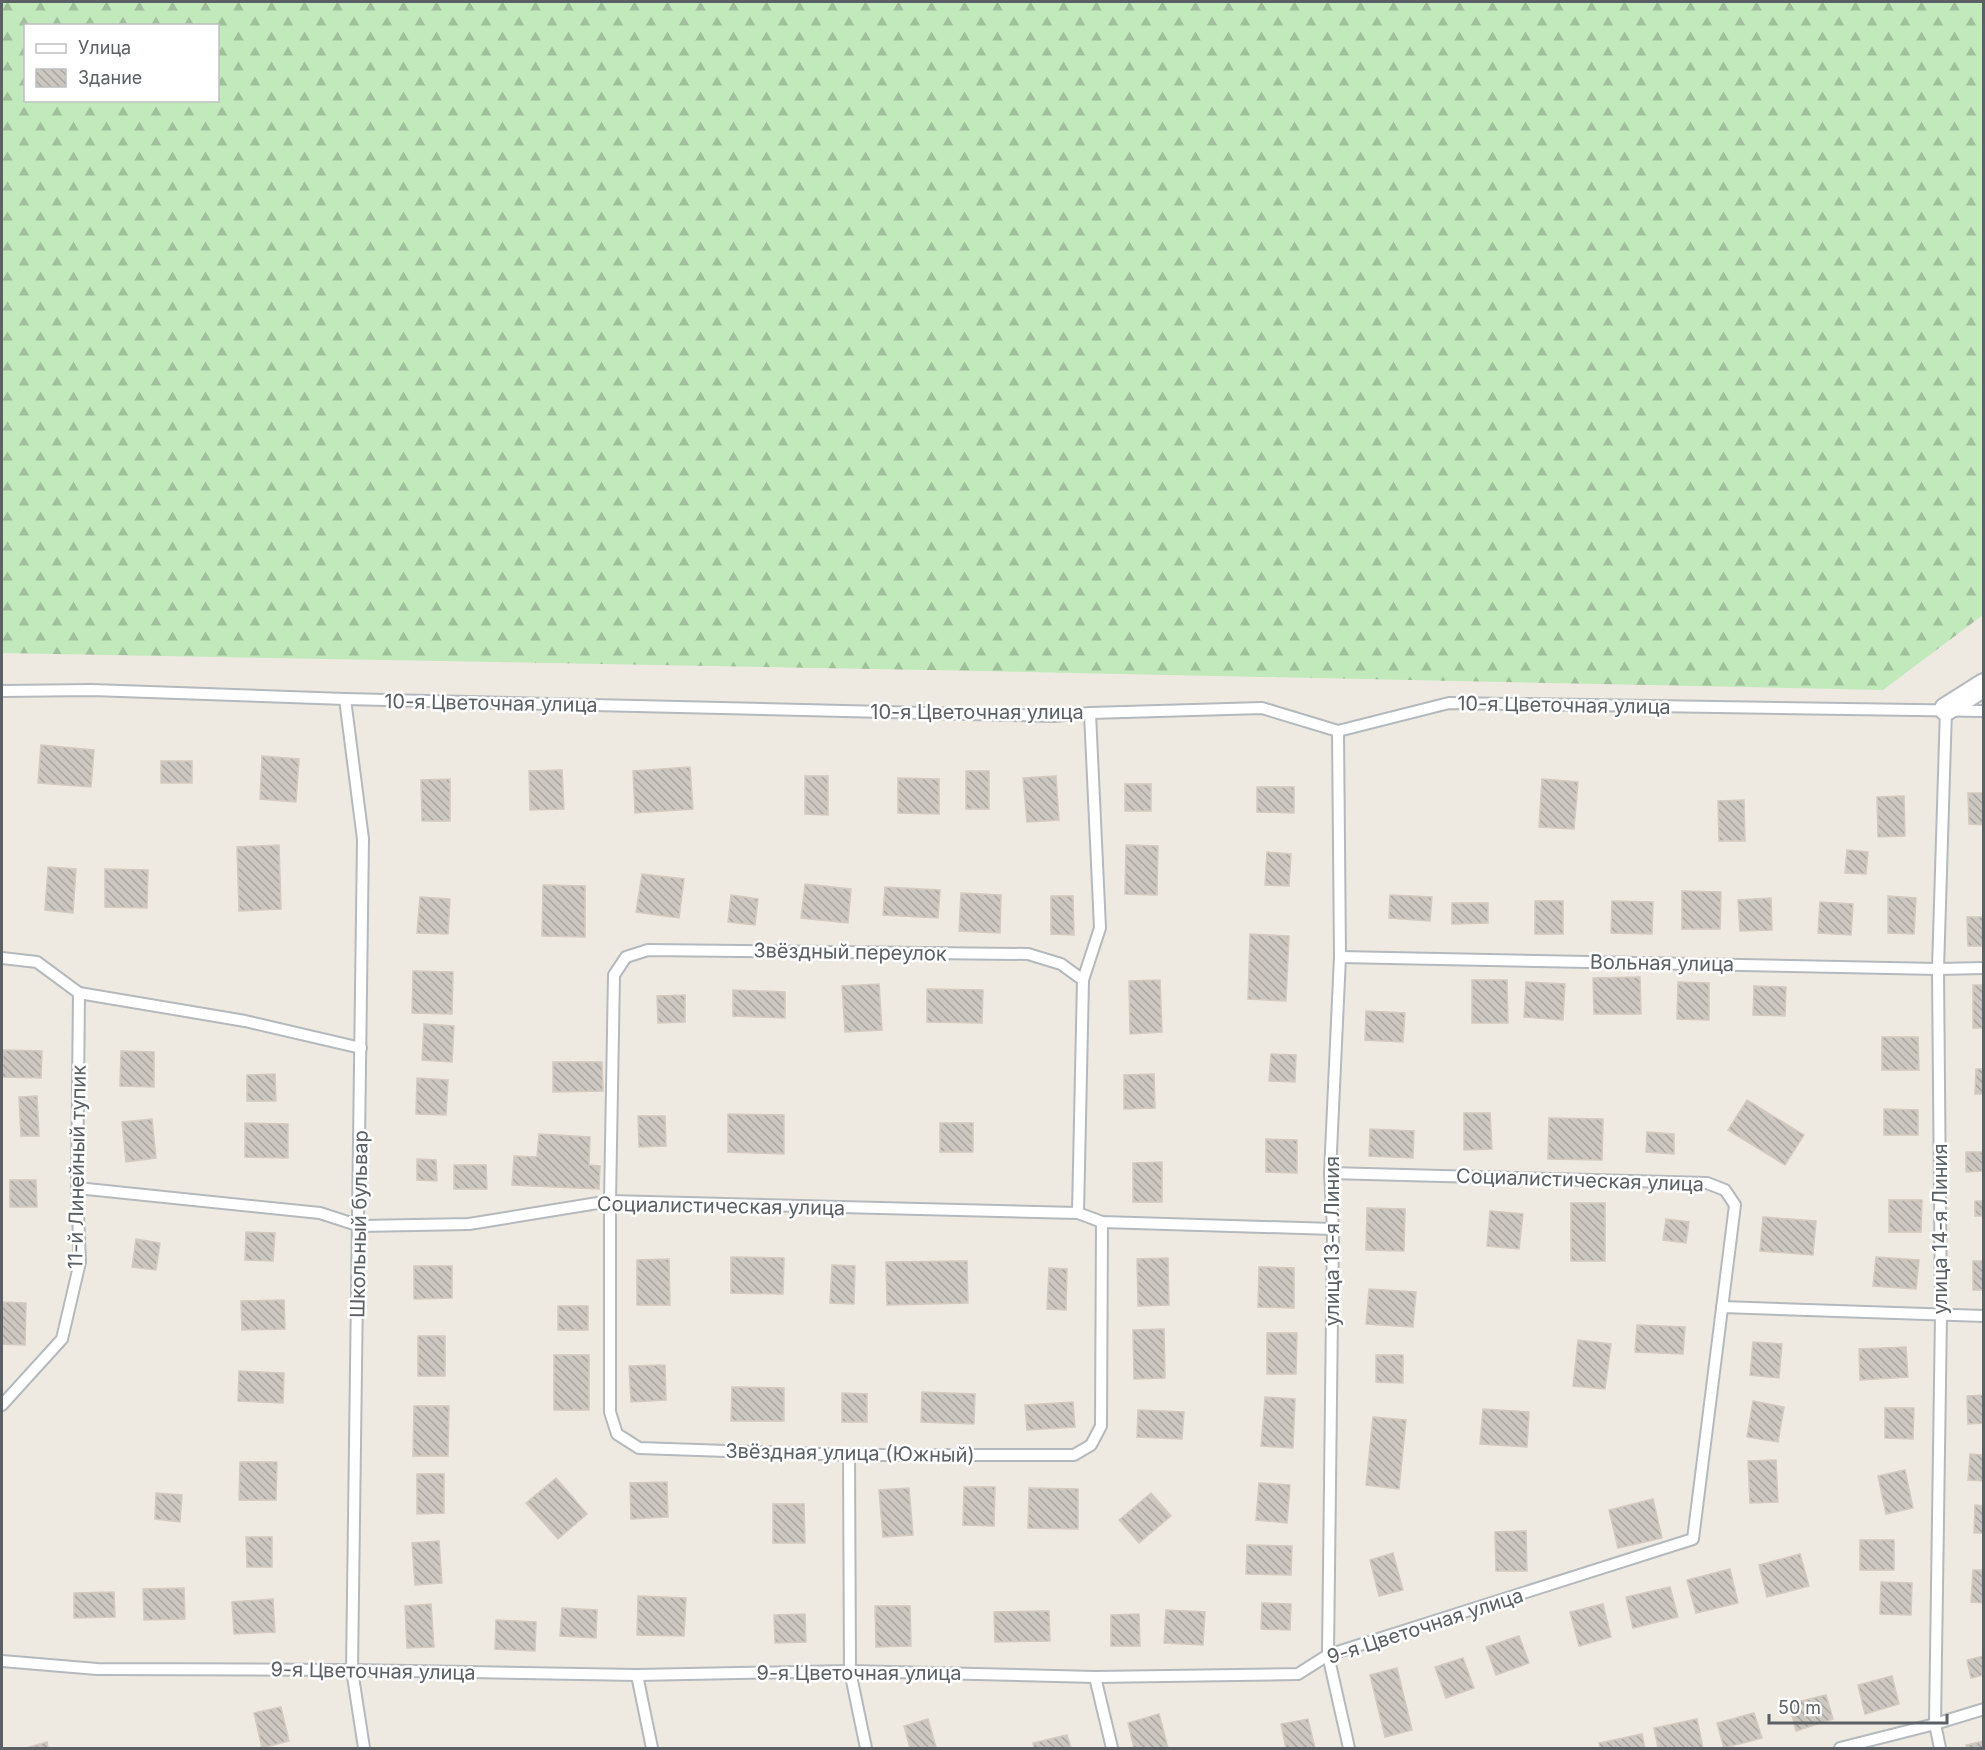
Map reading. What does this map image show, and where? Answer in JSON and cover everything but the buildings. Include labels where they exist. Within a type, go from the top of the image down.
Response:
[{"type":"street","points":[[1946,709],[1983,686]]},
{"type":"lane","name":"10-я Цветочная улица","points":[[2,691],[92,690],[345,699],[1054,716],[1262,708],[1338,731],[1449,704],[1983,711]]},
{"type":"lane","name":"Школьный бульвар","points":[[345,699],[363,839],[360,1226],[352,1670],[364,1749]]},
{"type":"lane","name":"улица 14-я Линия","points":[[1940,1749],[1935,1725],[1941,1314],[1938,969],[1946,709]]},
{"type":"lane","points":[[1078,1213],[1083,980],[1100,928],[1090,713]]},
{"type":"lane","name":"улица 13-я Линия","points":[[1338,731],[1340,957],[1330,1173],[1333,1229],[1328,1655],[1349,1749]]},
{"type":"lane","name":"Звёздный переулок","points":[[610,1201],[614,975],[626,957],[648,950],[1028,954],[1061,964],[1083,980]]},
{"type":"lane","name":"Вольная улица","points":[[1340,957],[1983,968]]},
{"type":"lane","points":[[2,958],[37,962],[79,993],[245,1021],[361,1048]]},
{"type":"lane","name":"11-й Линейный тупик","points":[[2,1405],[62,1339],[80,1262],[77,1188],[79,993]]},
{"type":"lane","name":"Социалистическая улица","points":[[1330,1173],[1707,1183],[1725,1190],[1735,1204],[1693,1539]]},
{"type":"lane","name":"Социалистическая улица","points":[[77,1188],[320,1213],[360,1226],[469,1224],[610,1201],[1078,1213],[1102,1222],[1333,1229]]},
{"type":"lane","name":"Звёздная улица (Южный)","points":[[610,1201],[610,1412],[617,1434],[639,1448],[849,1455],[1074,1455],[1091,1445],[1101,1426],[1102,1222]]},
{"type":"lane","points":[[1722,1307],[1983,1317]]},
{"type":"lane","points":[[849,1455],[850,1671],[866,1749]]},
{"type":"lane","name":"9-я Цветочная улица","points":[[2,1661],[97,1669],[352,1670],[637,1675],[850,1671],[1095,1677],[1298,1674],[1328,1655],[1693,1539]]},
{"type":"lane","points":[[637,1675],[652,1749]]},
{"type":"lane","points":[[1095,1677],[1112,1749]]},
{"type":"lane","points":[[1840,1749],[1935,1725],[1983,1709]]},
{"type":"green space","points":[[2,2],[1983,2],[1983,615],[1883,690],[2,653]]}]
